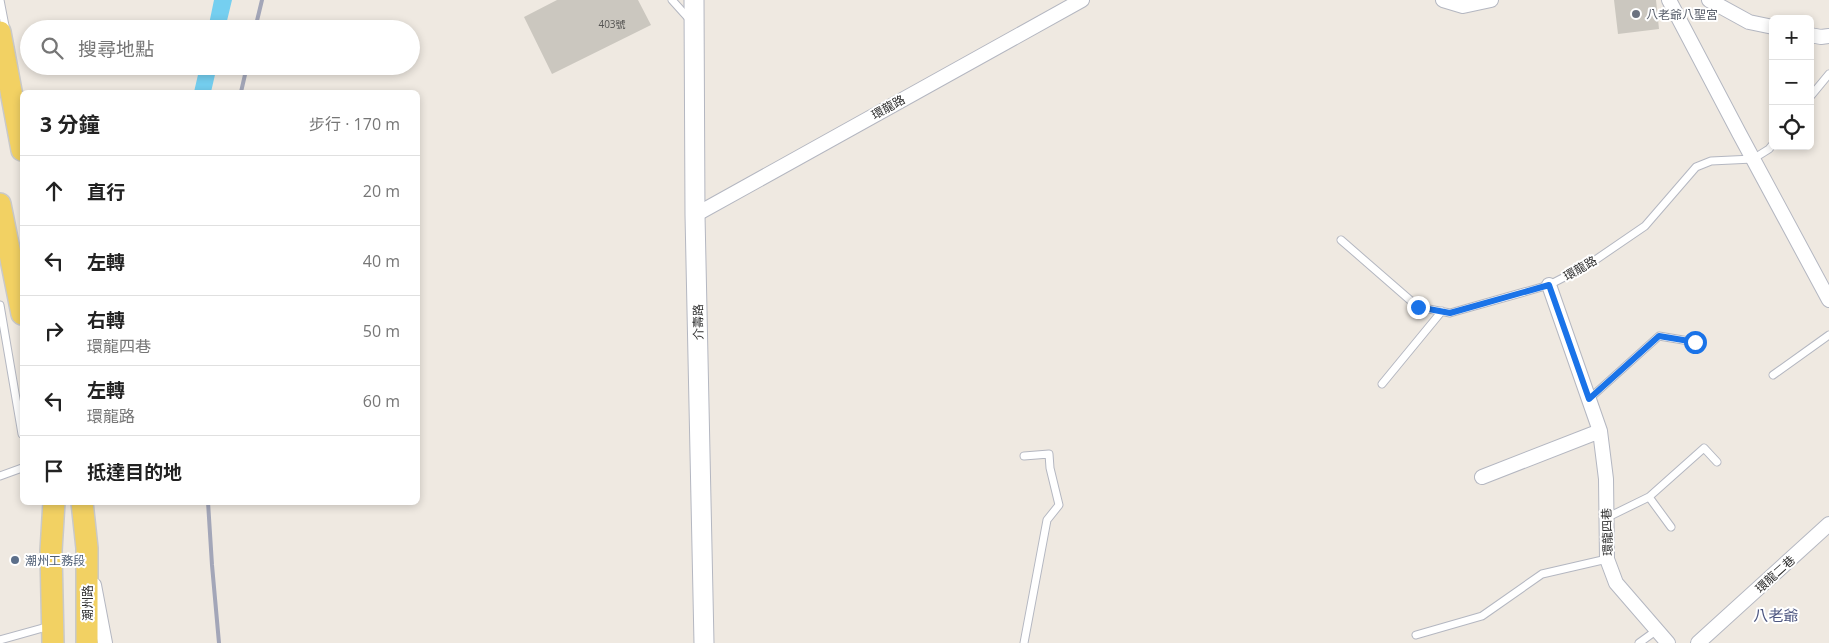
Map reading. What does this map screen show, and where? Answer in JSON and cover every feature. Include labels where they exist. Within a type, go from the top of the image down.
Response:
[{"type":"main road","name":"介壽路","points":[[694,0],[695,215],[704,643]]},
{"type":"main road","points":[[0,32],[20,139]]},
{"type":"main road","points":[[0,204],[20,305]]},
{"type":"main road","points":[[54,505],[51,551],[54,634]]},
{"type":"main road","name":"潮州路","points":[[82,505],[87,548],[87,643]]},
{"type":"street","name":"環龍路","points":[[695,215],[1082,0]]},
{"type":"street","points":[[1443,0],[1463,6],[1491,0]]},
{"type":"street","points":[[1669,0],[1752,159],[1829,300]]},
{"type":"street","points":[[1709,0],[1749,22],[1769,26]]},
{"type":"street","points":[[1814,36],[1829,36]]},
{"type":"street","name":"環龍四巷","points":[[1549,285],[1600,431],[1606,479],[1607,559],[1616,583],[1668,643]]},
{"type":"street","points":[[1482,477],[1600,431]]},
{"type":"street","name":"環龍二巷","points":[[1698,643],[1829,524]]},
{"type":"street","points":[[87,548],[105,643]]},
{"type":"lane","points":[[0,0],[20,107]]},
{"type":"lane","points":[[672,0],[694,24]]},
{"type":"lane","points":[[1814,93],[1829,74]]},
{"type":"lane","points":[[1752,159],[1769,149]]},
{"type":"lane","name":"環龍路","points":[[1341,240],[1418,307],[1450,313],[1549,285],[1588,265],[1644,226],[1696,167],[1711,161],[1752,159]]},
{"type":"lane","points":[[0,305],[20,422]]},
{"type":"lane","points":[[1382,384],[1442,312]]},
{"type":"lane","points":[[1773,375],[1829,335]]},
{"type":"lane","points":[[1589,399],[1659,336],[1695,342]]},
{"type":"lane","points":[[1606,518],[1649,497],[1704,448],[1717,462]]},
{"type":"lane","points":[[1024,456],[1050,454],[1050,468],[1059,505],[1047,520],[1024,643]]},
{"type":"lane","points":[[0,476],[20,469]]},
{"type":"lane","points":[[1649,497],[1671,527]]},
{"type":"lane","points":[[1416,635],[1482,616],[1542,574],[1607,559]]},
{"type":"lane","points":[[1639,643],[1657,630]]},
{"type":"lane","points":[[0,640],[54,634]]},
{"type":"water","points":[[214,0],[232,0],[227,20],[210,20]]},
{"type":"water","points":[[198,75],[215,75],[211,90],[194,90]]},
{"type":"building","points":[[557,0],[638,0],[651,25],[552,74],[524,17]]},
{"type":"building","name":"八老爺八聖宮","points":[[1614,0],[1656,0],[1659,29],[1618,34]]},
{"type":"railway","points":[[257,20],[262,0]]},
{"type":"railway","points":[[241,90],[245,75]]},
{"type":"railway","points":[[208,505],[219,643]]},
{"type":"place","name":"八老爺八聖宮","points":[[1636,14]]},
{"type":"place","name":"潮州工務段","points":[[15,560]]},
{"type":"district","name":"八老爺","points":[[1776,615]]},
{"type":"route","points":[[1418,307],[1450,313],[1549,285],[1589,399],[1659,336],[1695,342]]}]
